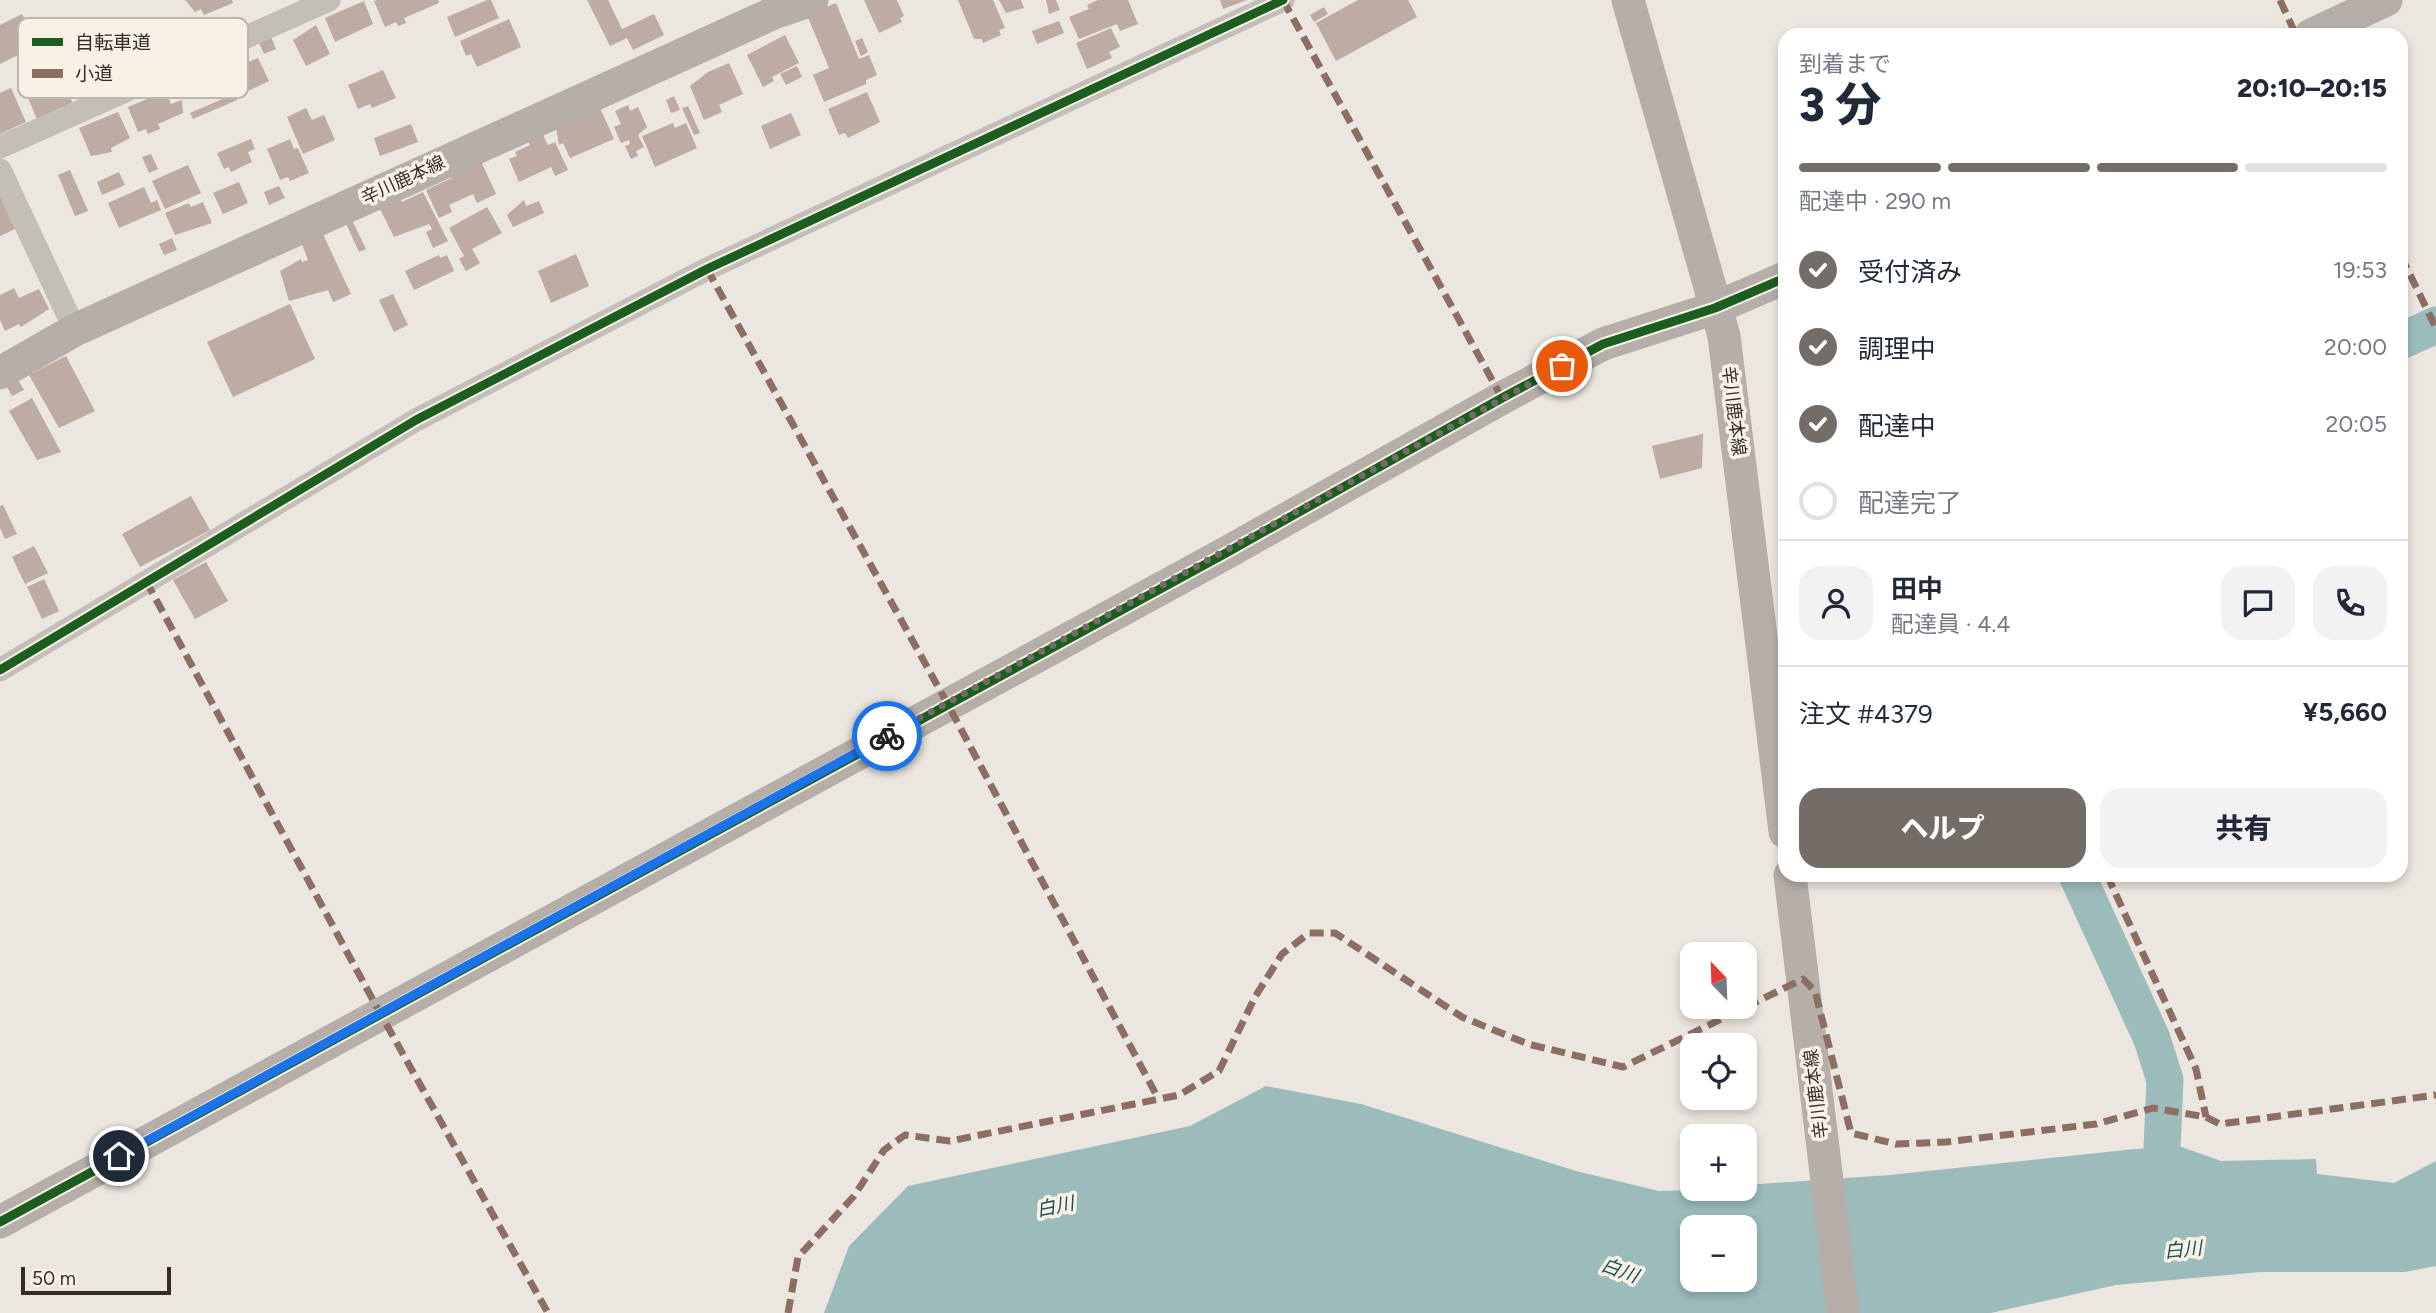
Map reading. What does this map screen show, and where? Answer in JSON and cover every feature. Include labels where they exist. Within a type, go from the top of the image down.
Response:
[{"type":"main road","name":"辛川鹿本線","points":[[0,373],[75,330],[774,6],[812,0]]},
{"type":"main road","name":"辛川鹿本線","points":[[1628,0],[1724,336],[1778,774]]},
{"type":"main road","points":[[2326,28],[2386,0]]},
{"type":"main road","points":[[0,1222],[1226,553],[1603,344],[1715,308],[1778,281]]},
{"type":"main road","name":"辛川鹿本線","points":[[1791,882],[1843,1313]]},
{"type":"street","points":[[248,36],[329,0]]},
{"type":"street","points":[[0,670],[416,420],[488,382],[707,269],[1283,0]]},
{"type":"street","points":[[0,147],[110,98]]},
{"type":"street","points":[[0,170],[75,330]]},
{"type":"water","name":"白川","points":[[1266,1086],[1361,1104],[1576,1171],[1659,1191],[1680,1190],[1680,1201],[1757,1201],[1757,1184],[1890,1175],[2135,1149],[2182,1147],[2221,1161],[2316,1159],[2317,1174],[2394,1183],[2436,1161],[2436,1266],[2405,1272],[2260,1272],[2116,1285],[1991,1313],[824,1313],[849,1246],[908,1186],[1190,1126]]},
{"type":"building","points":[[185,0],[232,0],[233,3],[204,15],[201,9],[195,12]]},
{"type":"building","points":[[438,0],[439,3],[404,18],[406,23],[398,26],[396,22],[385,27],[374,1]]},
{"type":"building","points":[[491,0],[499,18],[455,37],[447,17]]},
{"type":"building","points":[[587,0],[608,0],[622,29],[654,14],[664,35],[633,50],[627,38],[610,46]]},
{"type":"building","points":[[864,0],[897,0],[904,16],[900,18],[902,22],[879,33]]},
{"type":"building","points":[[958,0],[993,0],[1005,28],[999,30],[1001,35],[983,43],[982,39],[974,39]]},
{"type":"building","points":[[999,0],[1021,0],[1024,8],[1006,13]]},
{"type":"building","points":[[1046,0],[1056,0],[1060,10],[1049,14]]},
{"type":"building","points":[[1098,0],[1128,0],[1138,24],[1120,31],[1117,24],[1079,39],[1069,17],[1089,9],[1087,5]]},
{"type":"building","points":[[1220,0],[1247,0],[1223,9]]},
{"type":"building","points":[[1358,0],[1408,0],[1417,17],[1336,61],[1316,23]]},
{"type":"building","points":[[364,1],[373,24],[335,42],[325,18]]},
{"type":"building","points":[[836,3],[859,59],[869,55],[877,75],[866,80],[866,84],[824,102],[813,75],[829,68],[807,15]]},
{"type":"building","points":[[1324,7],[1328,14],[1314,22],[1310,15]]},
{"type":"building","points":[[22,14],[24,18],[18,18],[18,55],[0,64],[0,25]]},
{"type":"building","points":[[509,19],[521,47],[477,67],[471,54],[466,56],[460,41]]},
{"type":"building","points":[[1059,21],[1064,33],[1037,44],[1032,31]]},
{"type":"building","points":[[316,25],[330,54],[306,66],[293,40]]},
{"type":"building","points":[[1111,28],[1120,47],[1109,52],[1112,58],[1087,69],[1076,43]]},
{"type":"building","points":[[785,35],[799,63],[772,77],[774,81],[763,87],[747,55]]},
{"type":"building","points":[[271,37],[276,49],[264,54],[259,43]]},
{"type":"building","points":[[862,38],[868,52],[861,56],[855,41]]},
{"type":"building","points":[[258,58],[269,81],[248,91],[248,62]]},
{"type":"building","points":[[729,63],[743,94],[719,105],[722,112],[704,120],[690,86],[708,72]]},
{"type":"building","points":[[797,66],[802,77],[786,85],[780,74]]},
{"type":"building","points":[[383,70],[396,98],[372,108],[370,104],[358,109],[348,85]]},
{"type":"building","points":[[11,88],[26,122],[0,134],[0,93]]},
{"type":"building","points":[[867,92],[880,122],[848,138],[845,133],[839,135],[828,109]]},
{"type":"building","points":[[674,96],[680,110],[671,113],[666,100]]},
{"type":"building","points":[[28,98],[70,98],[73,104],[37,119]]},
{"type":"building","points":[[149,98],[169,98],[171,104],[182,100],[183,113],[158,124],[160,129],[148,134],[146,129],[138,132],[128,107]]},
{"type":"building","points":[[225,98],[237,100],[193,119],[190,113]]},
{"type":"building","points":[[628,105],[630,111],[638,107],[647,127],[638,135],[644,147],[636,151],[638,156],[631,159],[625,146],[630,144],[629,140],[621,143],[614,127],[621,124],[615,111]]},
{"type":"building","points":[[688,106],[700,133],[694,135],[682,108]]},
{"type":"building","points":[[306,108],[312,120],[324,115],[335,140],[303,154],[287,117]]},
{"type":"building","points":[[600,108],[614,139],[570,158],[563,143],[559,145],[556,128]]},
{"type":"building","points":[[118,112],[130,138],[111,148],[112,152],[91,156],[79,128]]},
{"type":"building","points":[[791,113],[801,135],[770,149],[761,126]]},
{"type":"building","points":[[673,123],[675,128],[686,123],[697,148],[655,167],[642,136]]},
{"type":"building","points":[[411,124],[418,142],[380,156],[374,138]]},
{"type":"building","points":[[542,133],[548,145],[555,142],[568,170],[555,176],[551,167],[519,182],[509,159],[517,156],[515,152],[530,145],[527,140]]},
{"type":"building","points":[[251,139],[255,149],[248,152],[252,162],[231,172],[229,167],[224,169],[217,153]]},
{"type":"building","points":[[290,139],[294,149],[298,148],[309,173],[290,181],[288,177],[280,180],[267,149]]},
{"type":"building","points":[[151,154],[158,169],[149,173],[142,157]]},
{"type":"building","points":[[480,159],[496,194],[477,203],[473,194],[449,205],[452,212],[439,218],[426,190],[452,178],[449,173]]},
{"type":"building","points":[[188,165],[201,193],[165,209],[152,181]]},
{"type":"building","points":[[70,170],[88,211],[75,216],[58,175]]},
{"type":"building","points":[[119,172],[125,185],[102,195],[97,182]]},
{"type":"building","points":[[239,182],[248,203],[223,214],[213,193]]},
{"type":"building","points":[[279,186],[285,198],[269,205],[264,192]]},
{"type":"building","points":[[144,187],[151,203],[157,200],[161,210],[119,228],[108,203]]},
{"type":"building","points":[[423,192],[448,241],[433,248],[426,232],[432,229],[429,224],[394,237],[378,205],[399,195],[402,202]]},
{"type":"building","points":[[0,195],[15,229],[0,236]]},
{"type":"building","points":[[524,200],[526,206],[539,201],[544,213],[513,227],[507,215]]},
{"type":"building","points":[[203,202],[212,223],[175,235],[165,213],[189,203],[191,207]]},
{"type":"building","points":[[487,207],[502,233],[472,249],[480,263],[466,271],[459,259],[464,256],[449,228]]},
{"type":"building","points":[[350,216],[366,249],[359,252],[344,219]]},
{"type":"building","points":[[321,230],[351,294],[333,302],[328,290],[289,301],[280,271],[301,259],[302,262],[308,260],[300,239]]},
{"type":"building","points":[[172,238],[177,250],[164,255],[159,244]]},
{"type":"building","points":[[576,254],[589,286],[551,303],[538,271]]},
{"type":"building","points":[[439,255],[440,258],[447,255],[454,271],[414,290],[405,271]]},
{"type":"building","points":[[14,288],[19,298],[39,289],[49,309],[21,327],[19,324],[5,331],[0,320],[0,295]]},
{"type":"building","points":[[393,294],[408,325],[394,332],[379,300]]},
{"type":"building","points":[[290,304],[315,359],[233,397],[207,342]]},
{"type":"building","points":[[66,356],[95,411],[59,428],[29,375]]},
{"type":"building","points":[[17,378],[24,390],[12,396],[6,385]]},
{"type":"building","points":[[32,398],[61,452],[37,460],[9,411]]},
{"type":"building","points":[[1703,434],[1702,468],[1660,479],[1652,446]]},
{"type":"building","points":[[191,496],[210,530],[140,567],[122,534]]},
{"type":"building","points":[[3,505],[17,534],[5,539],[0,528],[0,506]]},
{"type":"building","points":[[34,546],[48,573],[25,584],[12,557]]},
{"type":"building","points":[[206,562],[228,601],[195,619],[173,580]]},
{"type":"building","points":[[44,579],[59,611],[42,619],[27,587]]},
{"type":"waterway","points":[[2408,338],[2436,325]]},
{"type":"waterway","points":[[2080,882],[2152,1039],[2165,1080],[2161,1172],[2147,1194]]},
{"type":"marked path","points":[[1283,0],[1502,398]]},
{"type":"marked path","points":[[2280,0],[2293,28]]},
{"type":"marked path","points":[[707,269],[947,703],[1158,1098]]},
{"type":"marked path","points":[[2408,270],[2436,328]]},
{"type":"marked path","points":[[146,581],[380,1013],[548,1313]]},
{"type":"marked path","points":[[2110,882],[2196,1069],[2206,1117]]},
{"type":"marked path","points":[[788,1313],[798,1257],[854,1196],[884,1150],[905,1135],[950,1141],[1179,1095],[1219,1071],[1255,997],[1282,954],[1309,933],[1335,933],[1462,1017],[1528,1044],[1623,1067],[1803,979],[1815,991],[1851,1133],[1896,1144],[1946,1142],[2096,1124],[2153,1108],[2206,1117],[2220,1124],[2436,1095]]},
{"type":"cycle path","points":[[0,670],[416,420],[707,269],[1283,0]]},
{"type":"cycle path","points":[[0,1222],[1226,553],[1603,344],[1715,308],[1778,281]]},
{"type":"way so far","points":[[887,736],[1226,553],[1562,366]]},
{"type":"route","points":[[119,1156],[887,736]]}]
